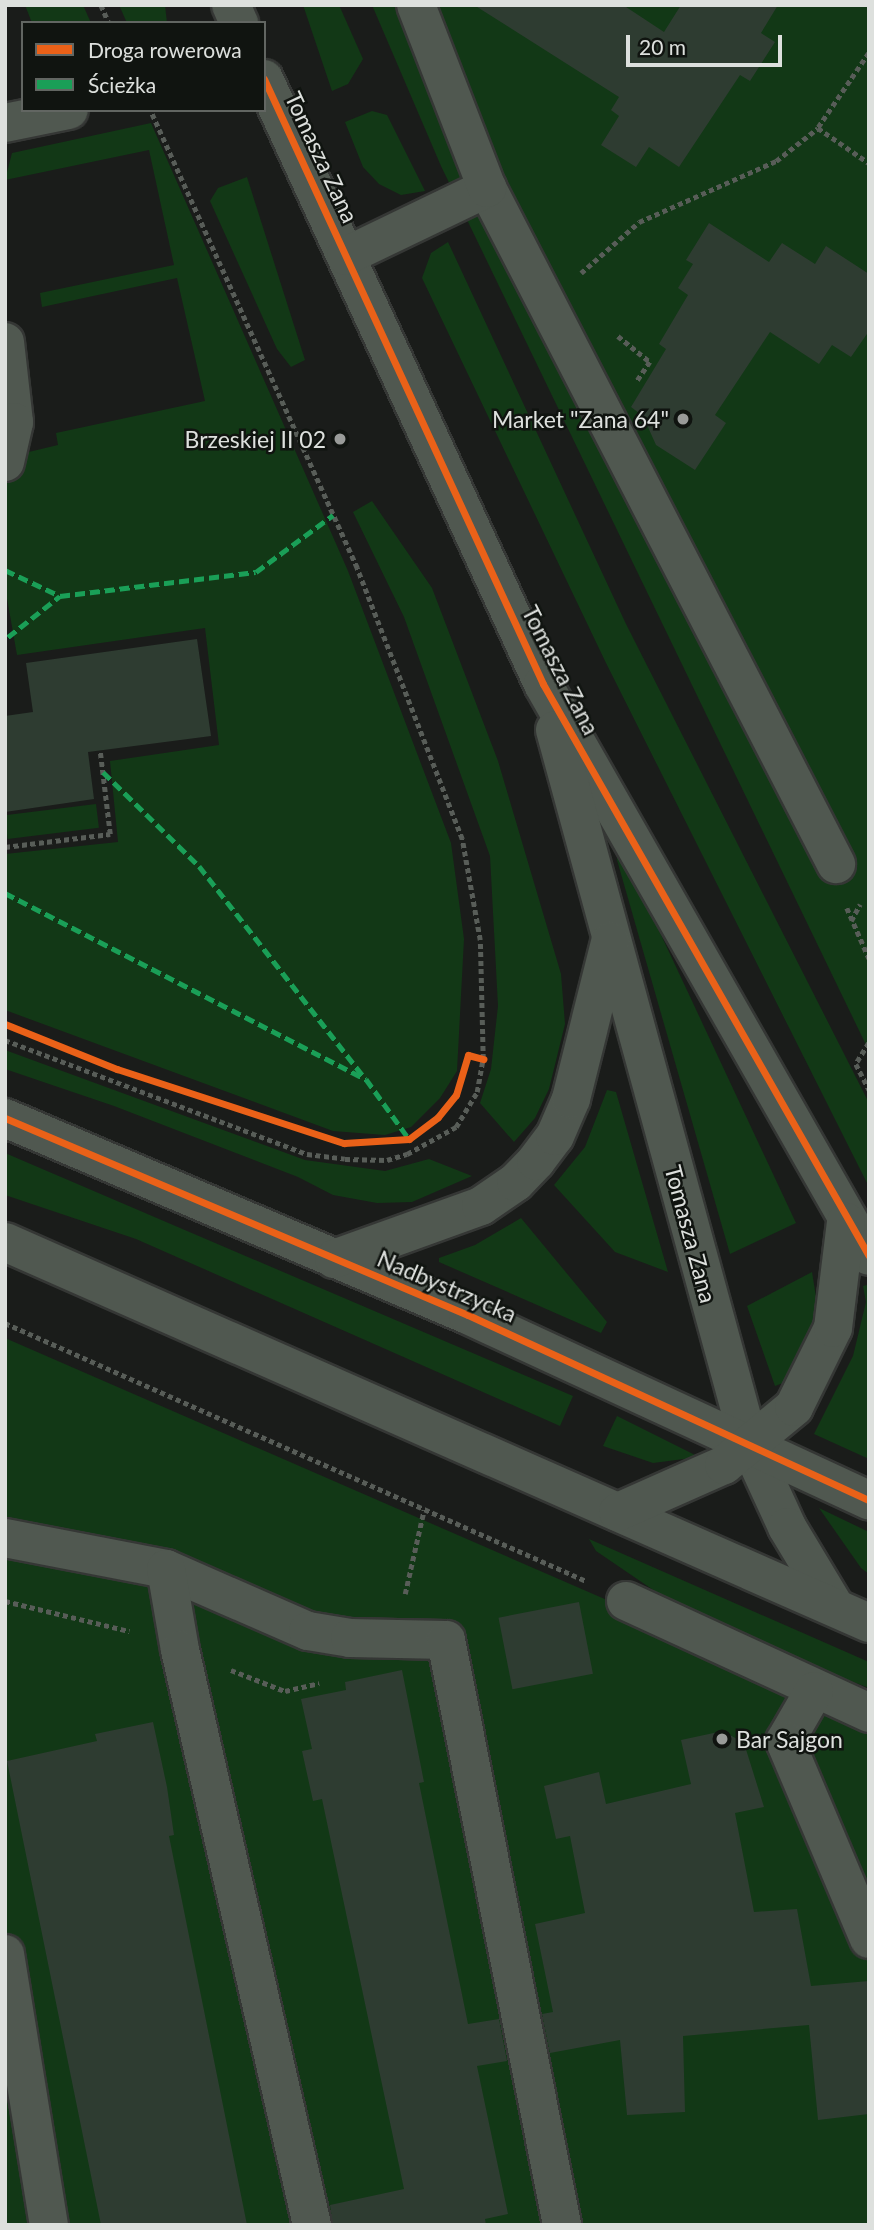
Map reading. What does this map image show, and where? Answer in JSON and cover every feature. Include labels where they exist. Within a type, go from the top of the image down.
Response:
[{"type":"street","points":[[231,5],[238,21]]},
{"type":"street","points":[[416,5],[487,188],[836,864]]},
{"type":"street","name":"Tomasza Zana","points":[[266,83],[543,684],[667,896],[846,1222],[869,1256]]},
{"type":"street","points":[[5,123],[59,112]]},
{"type":"street","points":[[346,256],[487,188]]},
{"type":"street","points":[[5,342],[14,422],[5,462]]},
{"type":"street","name":"Tomasza Zana","points":[[543,684],[610,940],[750,1446],[787,1527],[835,1608]]},
{"type":"street","name":"Tomasza Zana","points":[[334,1259],[481,1206],[516,1182],[536,1161],[555,1136],[571,1099],[610,940]]},
{"type":"street","name":"Nadbystrzycka","points":[[5,1118],[595,1371],[869,1500]]},
{"type":"street","points":[[618,1512],[724,1465],[794,1407],[817,1366],[833,1328],[841,1289],[846,1222]]},
{"type":"street","points":[[5,1242],[869,1623]]},
{"type":"street","points":[[5,1538],[166,1569],[308,1631],[350,1638],[446,1640],[562,2225]]},
{"type":"street","points":[[166,1569],[180,1650],[312,2225]]},
{"type":"street","points":[[626,1601],[814,1691],[869,1713]]},
{"type":"street","points":[[814,1691],[785,1741],[869,1939]]},
{"type":"street","points":[[5,1954],[48,2225]]},
{"type":"path","points":[[100,5],[108,21]]},
{"type":"path","points":[[575,279],[639,222],[776,161],[818,128],[869,53]]},
{"type":"path","points":[[5,1040],[307,1154],[345,1159],[387,1160],[408,1154],[456,1127],[477,1092],[480,940],[462,839],[357,568],[151,112]]},
{"type":"path","points":[[818,128],[869,163]]},
{"type":"path","points":[[635,352],[650,362]]},
{"type":"path","points":[[5,847],[110,834],[100,751]]},
{"type":"path","points":[[869,1043],[856,1064],[869,1090]]},
{"type":"path","points":[[5,1323],[424,1510],[532,1554],[626,1601]]},
{"type":"path","points":[[410,1559],[424,1510]]},
{"type":"green space","points":[[25,5],[83,5],[90,21],[31,21]]},
{"type":"green space","points":[[119,5],[165,5],[167,21],[126,21]]},
{"type":"green space","points":[[303,5],[339,5],[363,59],[348,84],[332,91]]},
{"type":"green space","points":[[372,5],[869,5],[869,1051],[441,166]]},
{"type":"green space","points":[[372,111],[387,115],[425,191],[401,195],[379,184],[363,167],[345,122]]},
{"type":"green space","points":[[151,123],[348,571],[451,843],[464,939],[457,1071],[440,1098],[411,1127],[385,1135],[333,1131],[5,1010],[5,854],[118,842],[110,761],[219,745],[205,628],[17,655],[5,587],[5,472],[12,456],[58,445],[56,433],[205,401],[177,278],[42,307],[40,293],[174,265],[149,150],[5,180],[12,153]]},
{"type":"green space","points":[[247,177],[305,360],[291,367],[277,349],[210,201],[218,188]]},
{"type":"green space","points":[[448,242],[626,624],[869,1103],[869,1187],[606,663],[422,278],[431,253]]},
{"type":"green space","points":[[372,501],[432,588],[498,761],[561,974],[565,1024],[549,1089],[535,1118],[514,1142],[480,1103],[491,1069],[498,1006],[490,856],[404,617],[353,512]]},
{"type":"green space","points":[[96,804],[99,828],[8,839],[5,815]]},
{"type":"green space","points":[[618,843],[796,1223],[730,1254],[617,860]]},
{"type":"green space","points":[[5,1050],[305,1160],[385,1171],[429,1159],[472,1176],[412,1202],[377,1203],[333,1195],[298,1177],[114,1106],[5,1069]]},
{"type":"green space","points":[[607,1090],[616,1092],[668,1272],[615,1252],[554,1185],[585,1147]]},
{"type":"green space","points":[[5,1153],[573,1396],[560,1426],[136,1239],[5,1195]]},
{"type":"green space","points":[[521,1218],[607,1322],[601,1333],[439,1262],[439,1258],[475,1245]]},
{"type":"green space","points":[[812,1272],[817,1303],[813,1329],[788,1381],[775,1386],[747,1306]]},
{"type":"green space","points":[[867,1285],[869,1459],[814,1434],[853,1356],[866,1302],[863,1286]]},
{"type":"green space","points":[[5,1338],[869,1714],[869,2225],[5,2225]]},
{"type":"green space","points":[[617,1416],[699,1457],[653,1463],[603,1446]]},
{"type":"green space","points":[[819,1508],[869,1532],[869,1574],[861,1568]]},
{"type":"green space","points":[[589,1539],[869,1662],[869,1688],[735,1637],[690,1615],[596,1551]]},
{"type":"building","points":[[474,5],[623,5],[664,32],[681,5],[778,5],[761,33],[775,42],[750,81],[740,75],[679,167],[649,147],[636,167],[601,145],[619,116],[611,110],[619,97]]},
{"type":"building","points":[[709,223],[769,262],[782,243],[815,264],[826,246],[869,274],[869,331],[851,357],[832,345],[819,364],[770,332],[715,415],[726,423],[695,470],[656,445],[643,416],[631,407],[666,349],[659,344],[688,295],[678,288],[693,264],[686,260]]},
{"type":"building","points":[[197,639],[211,736],[88,752],[94,799],[5,812],[5,716],[33,712],[26,663]]},
{"type":"building","points":[[579,1602],[593,1674],[512,1689],[499,1618]]},
{"type":"building","points":[[402,1670],[424,1782],[419,1783],[468,2024],[499,2019],[507,2061],[477,2066],[508,2214],[485,2219],[486,2225],[333,2225],[330,2205],[404,2189],[322,1799],[313,1801],[302,1751],[312,1749],[301,1699],[346,1690],[345,1682]]},
{"type":"building","points":[[153,1722],[174,1835],[169,1836],[247,2225],[101,2225],[7,1761],[97,1741],[95,1734]]},
{"type":"building","points":[[723,1731],[744,1743],[764,1807],[735,1813],[754,1912],[797,1909],[811,1986],[869,1981],[869,2114],[818,2120],[809,2025],[683,2036],[685,2112],[627,2115],[620,2040],[550,2053],[542,2014],[553,2012],[535,1924],[585,1913],[570,1836],[556,1839],[544,1786],[599,1772],[606,1804],[691,1784],[681,1740]]},
{"type":"marked path","points":[[5,570],[60,596],[256,572],[333,515]]},
{"type":"marked path","points":[[8,637],[60,596]]},
{"type":"marked path","points":[[103,772],[199,866],[363,1076]]},
{"type":"marked path","points":[[5,893],[366,1079],[409,1139]]},
{"type":"cycle path","points":[[266,83],[543,684],[869,1256]]},
{"type":"cycle path","points":[[5,1024],[117,1069],[344,1143],[409,1139],[438,1117],[456,1095],[468,1055],[483,1059]]},
{"type":"cycle path","points":[[5,1118],[468,1315],[869,1500]]},
{"type":"place","name":"Market \"Zana 64\"","points":[[683,419]]},
{"type":"place","name":"Brzeskiej II 02","points":[[340,439]]},
{"type":"place","name":"Bar Sajgon","points":[[722,1739]]}]
